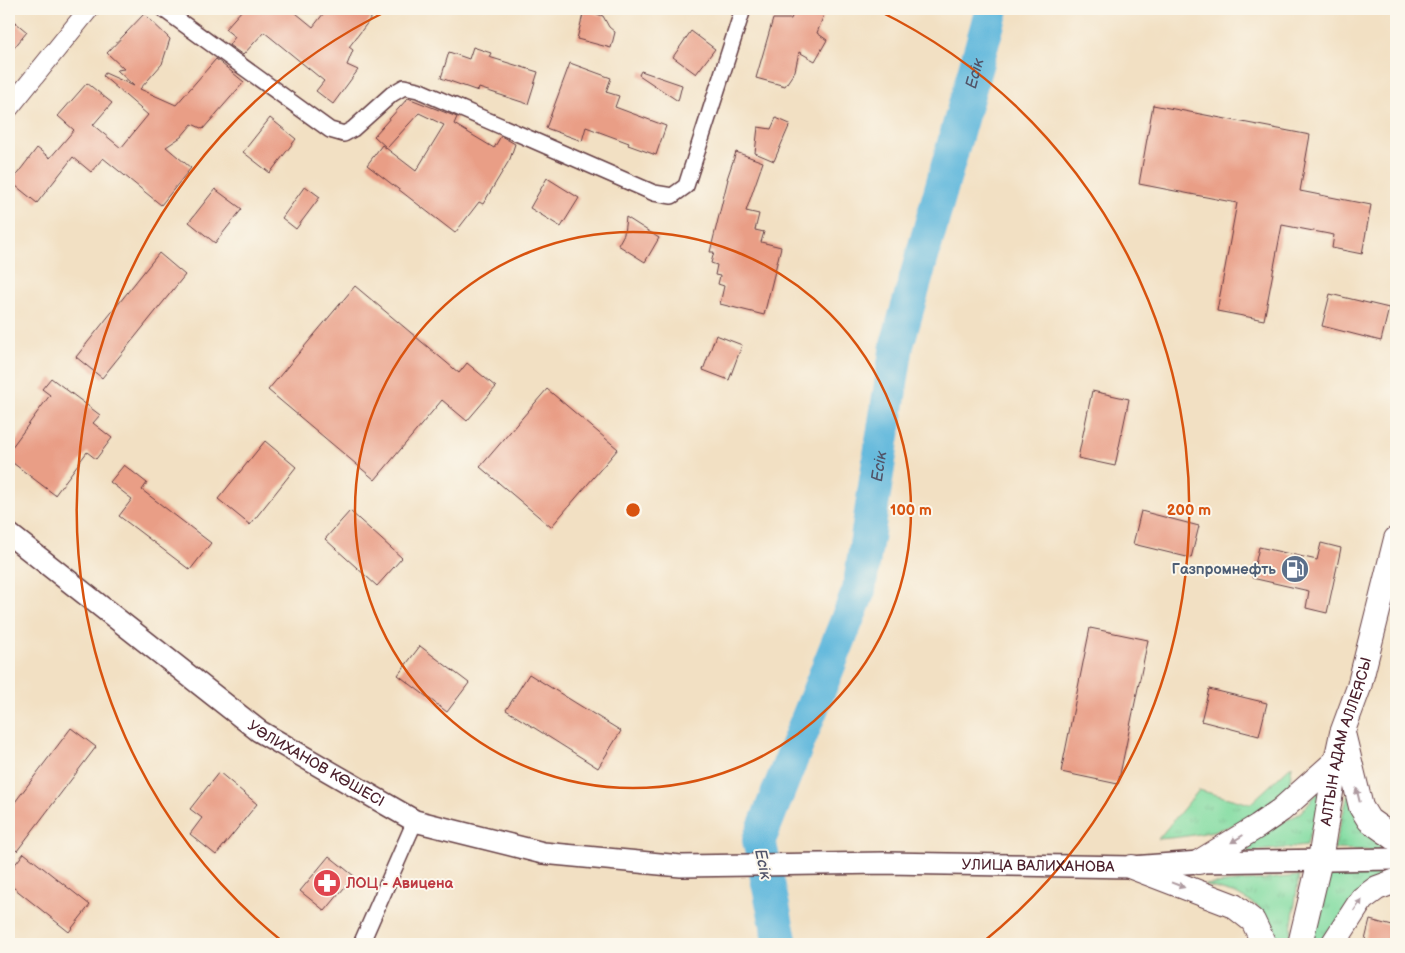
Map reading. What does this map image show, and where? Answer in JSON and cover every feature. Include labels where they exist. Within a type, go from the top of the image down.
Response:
[{"type":"main road","name":"УӘЛИХАНОВ КӨШЕСІ","points":[[9,534],[260,731],[415,820],[543,853],[681,866]]},
{"type":"main road","name":"АЛТЫН АДАМ АЛЛЕЯСЫ","points":[[1300,944],[1320,860],[1342,733],[1359,688],[1396,539]]},
{"type":"main road","points":[[1342,733],[1361,807],[1369,820],[1396,839]]},
{"type":"main road","points":[[1199,862],[1281,810],[1336,761]]},
{"type":"main road","name":"УЛИЦА ВАЛИХАНОВА","points":[[681,866],[886,863],[1132,867],[1199,862],[1396,858]]},
{"type":"main road","points":[[1132,867],[1234,906],[1253,921],[1264,944]]},
{"type":"main road","points":[[1333,944],[1362,898],[1377,888],[1396,881]]},
{"type":"street","points":[[9,108],[88,9]]},
{"type":"street","points":[[163,9],[330,130],[344,134],[354,130],[392,94],[404,87],[418,90],[654,194],[672,196],[686,186],[743,9]]},
{"type":"street","points":[[361,944],[415,820]]},
{"type":"green space","points":[[1292,765],[1288,795],[1258,814],[1237,824],[1215,831],[1158,839],[1199,790],[1250,804]]},
{"type":"green space","points":[[1329,780],[1306,846],[1216,855],[1299,814]]},
{"type":"green space","points":[[1350,787],[1396,851],[1334,849]]},
{"type":"green space","points":[[1396,867],[1396,872],[1332,928],[1318,944],[1311,944],[1327,875]]},
{"type":"green space","points":[[1299,876],[1289,944],[1271,944],[1259,907],[1236,894],[1204,885]]},
{"type":"building","points":[[243,9],[291,9],[313,27],[327,9],[378,9],[349,47],[353,50],[347,65],[358,70],[333,104],[316,91],[324,81],[264,32],[243,55],[229,45],[235,37],[225,29]]},
{"type":"building","points":[[795,9],[826,9],[817,33],[827,40],[815,61],[799,52],[795,71],[785,86],[756,78],[773,19],[791,19]]},
{"type":"building","points":[[584,10],[603,16],[609,27],[615,32],[611,48],[577,39]]},
{"type":"building","points":[[144,14],[170,39],[162,64],[140,89],[176,105],[216,59],[244,82],[203,129],[192,124],[181,137],[166,147],[191,168],[161,205],[103,158],[91,172],[73,157],[37,203],[11,182],[37,148],[50,158],[74,130],[58,116],[87,83],[112,103],[93,125],[121,148],[148,115],[103,76],[105,73],[134,86],[117,70],[124,69],[107,53]]},
{"type":"building","points":[[9,17],[27,32],[9,54]]},
{"type":"building","points":[[691,31],[715,49],[696,74],[673,57]]},
{"type":"building","points":[[473,47],[491,53],[489,57],[538,72],[528,104],[479,88],[478,91],[441,78],[449,52],[469,59]]},
{"type":"building","points":[[570,63],[611,78],[606,92],[619,96],[615,107],[666,126],[656,155],[586,127],[582,141],[546,128]]},
{"type":"building","points":[[641,71],[682,85],[678,101],[639,75]]},
{"type":"building","points":[[408,98],[457,117],[454,124],[494,148],[501,136],[515,144],[510,159],[483,204],[479,202],[455,233],[367,165],[382,145],[416,171],[444,125],[419,113],[387,148],[374,136]]},
{"type":"building","points":[[1153,105],[1310,135],[1300,191],[1371,205],[1362,254],[1332,248],[1334,235],[1282,225],[1264,320],[1217,311],[1237,203],[1139,184]]},
{"type":"building","points":[[270,118],[296,139],[270,173],[243,152]]},
{"type":"building","points":[[776,118],[790,124],[774,161],[755,153],[758,127],[771,129]]},
{"type":"building","points":[[736,152],[763,162],[746,211],[759,214],[755,230],[764,232],[761,242],[781,247],[764,315],[720,304],[724,286],[718,284],[720,276],[715,275],[717,265],[711,263],[714,252],[710,252],[727,179]]},
{"type":"building","points":[[547,178],[579,198],[561,227],[530,208]]},
{"type":"building","points":[[305,186],[320,197],[296,229],[282,218]]},
{"type":"building","points":[[215,189],[242,209],[215,243],[189,222]]},
{"type":"building","points":[[626,217],[659,238],[645,262],[618,245],[624,234]]},
{"type":"building","points":[[159,253],[185,275],[102,378],[76,357]]},
{"type":"building","points":[[355,286],[459,373],[467,363],[496,387],[467,421],[442,400],[375,480],[268,390]]},
{"type":"building","points":[[1330,294],[1389,308],[1381,341],[1322,326]]},
{"type":"building","points":[[716,335],[742,345],[729,380],[703,370]]},
{"type":"building","points":[[51,378],[100,415],[93,423],[112,438],[96,459],[87,452],[55,495],[9,460],[9,451],[50,395],[42,389]]},
{"type":"building","points":[[547,389],[618,449],[551,527],[480,467]]},
{"type":"building","points":[[1092,391],[1129,399],[1115,466],[1078,458]]},
{"type":"building","points":[[265,441],[296,467],[250,525],[218,499]]},
{"type":"building","points":[[124,465],[147,483],[142,490],[211,543],[190,570],[119,516],[132,499],[110,482]]},
{"type":"building","points":[[350,511],[402,558],[377,586],[325,539]]},
{"type":"building","points":[[1141,511],[1199,526],[1191,558],[1133,544]]},
{"type":"building","name":"Газпромнефть","points":[[1321,543],[1341,548],[1327,613],[1306,608],[1309,591],[1252,578],[1259,547],[1317,560]]},
{"type":"building","points":[[1090,628],[1148,640],[1118,784],[1061,772]]},
{"type":"building","points":[[420,646],[469,683],[447,712],[398,675]]},
{"type":"building","points":[[529,674],[621,731],[598,768],[506,710]]},
{"type":"building","points":[[1209,689],[1267,703],[1259,736],[1201,721]]},
{"type":"building","points":[[71,728],[96,747],[17,851],[9,844],[9,810]]},
{"type":"building","points":[[219,772],[257,804],[216,855],[190,834],[202,818],[190,809]]},
{"type":"building","points":[[24,853],[90,905],[69,932],[9,884],[9,872]]},
{"type":"building","name":"ЛОЦ - Авицена","points":[[329,856],[354,876],[325,911],[300,891]]},
{"type":"building","points":[[1370,920],[1396,927],[1396,944],[1364,944]]},
{"type":"waterway","name":"Есік","points":[[781,944],[759,840],[859,590],[897,345],[992,9]]},
{"type":"place","name":"Газпромнефть","points":[[1295,569]]},
{"type":"place","name":"ЛОЦ - Авицена","points":[[327,883]]}]
